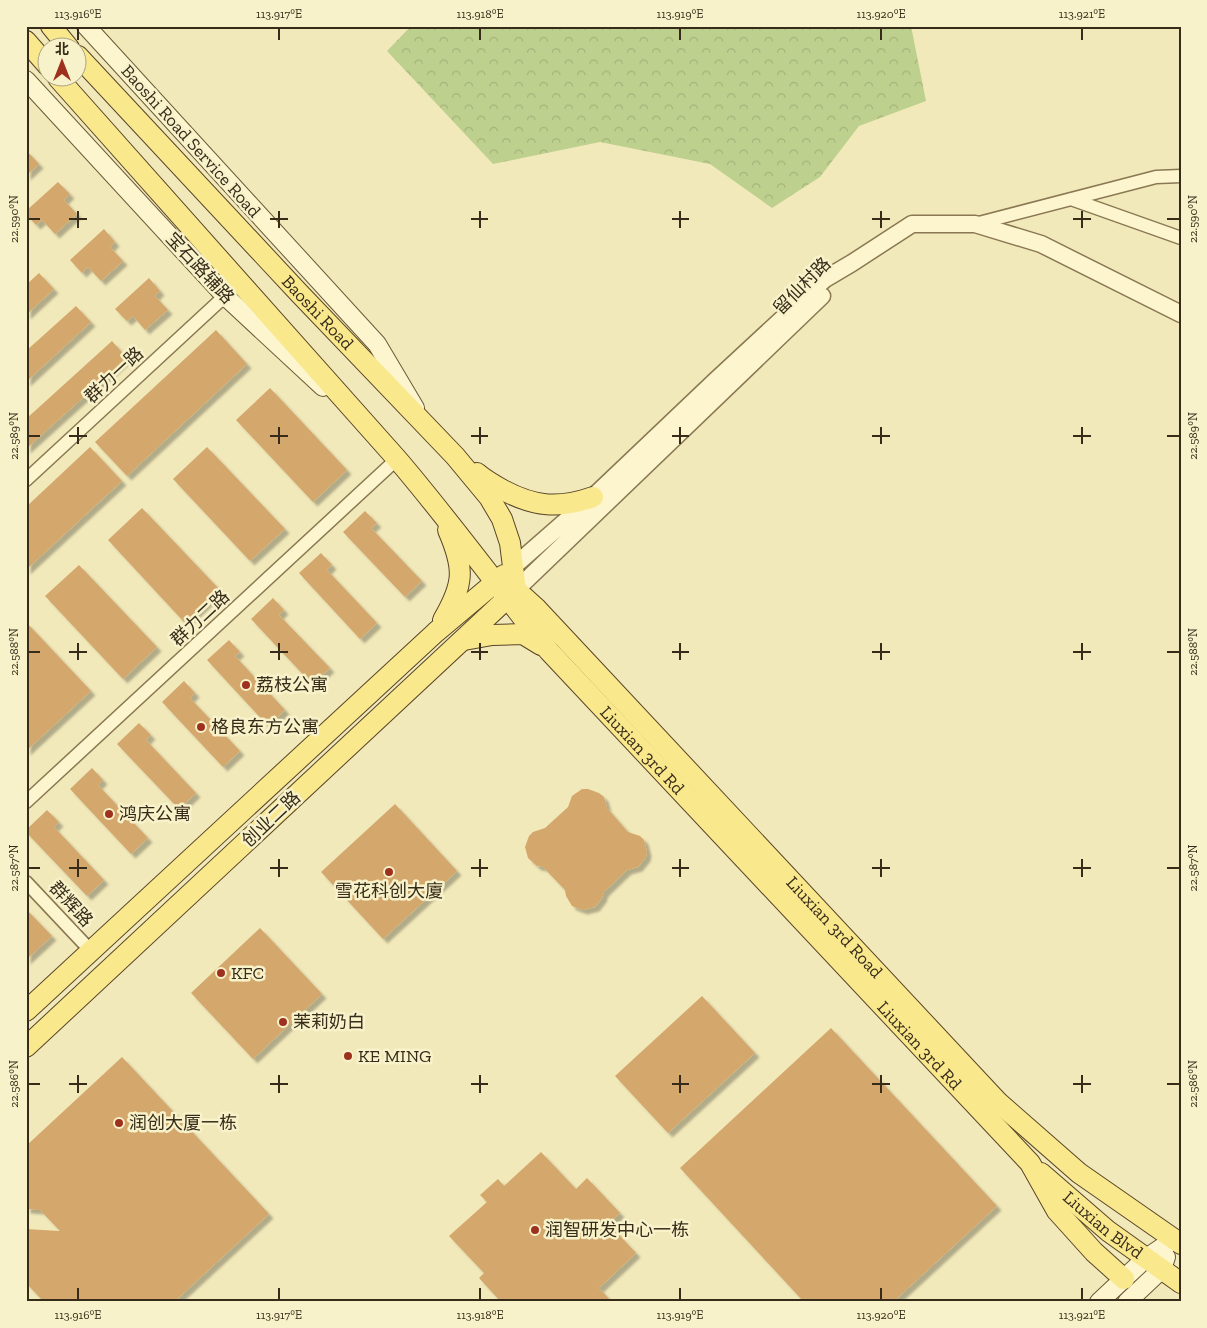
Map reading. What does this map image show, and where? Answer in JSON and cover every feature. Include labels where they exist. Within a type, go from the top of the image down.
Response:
[{"type":"main road","points":[[51,26],[61,38]]},
{"type":"main road","name":"Baoshi Road Service Road","points":[[86,26],[377,344],[423,421]]},
{"type":"main road","points":[[26,41],[38,55]]},
{"type":"main road","name":"Baoshi Road","points":[[88,67],[299,293],[423,421],[489,497],[502,518],[510,543],[513,566],[506,591]]},
{"type":"main road","name":"宝石路辅路","points":[[26,80],[225,296],[384,444]]},
{"type":"main road","name":"Baoshi Road","points":[[67,88],[384,444],[438,508]]},
{"type":"main road","points":[[455,456],[481,477],[512,494],[533,502],[552,506],[565,505],[593,497]]},
{"type":"main road","points":[[438,508],[506,591],[549,651]]},
{"type":"main road","name":"创业二路","points":[[436,632],[453,604],[458,592],[460,579],[455,545],[438,508]]},
{"type":"main road","name":"创业二路","points":[[26,1011],[436,632],[506,591]]},
{"type":"main road","name":"创业二路","points":[[26,1047],[464,640],[506,591]]},
{"type":"main road","name":"Liuxian 3rd Road","points":[[506,591],[537,609],[998,1102],[1079,1173],[1177,1242]]},
{"type":"main road","points":[[464,640],[492,635],[523,634],[549,651]]},
{"type":"main road","name":"Liuxian 3rd Rd","points":[[549,651],[1030,1163],[1057,1211],[1135,1293]]},
{"type":"main road","name":"Liuxian Blvd","points":[[1030,1163],[1108,1230],[1181,1283]]},
{"type":"main road","points":[[1099,1302],[1135,1293],[1153,1264],[1177,1242]]},
{"type":"street","points":[[852,264],[912,224],[976,224],[1156,177],[1181,176]]},
{"type":"street","points":[[1071,199],[1181,238]]},
{"type":"street","points":[[976,224],[1041,244],[1181,314]]},
{"type":"street","name":"留仙村路","points":[[513,566],[593,497],[825,279],[852,264]]},
{"type":"street","name":"留仙村路","points":[[506,591],[831,288],[852,264]]},
{"type":"street","name":"群力一路","points":[[26,480],[225,296]]},
{"type":"street","name":"群力二路","points":[[26,802],[397,459]]},
{"type":"street","name":"群辉路","points":[[26,882],[91,951]]},
{"type":"green space","points":[[411,26],[911,26],[926,101],[859,126],[820,177],[772,208],[710,164],[600,142],[493,164],[387,51]]},
{"type":"building","points":[[26,150],[39,164],[26,176]]},
{"type":"building","points":[[58,182],[70,194],[64,200],[77,214],[55,234],[42,220],[36,225],[26,214],[26,211]]},
{"type":"building","points":[[104,229],[115,242],[110,247],[123,261],[101,281],[88,267],[82,273],[70,260]]},
{"type":"building","points":[[39,273],[54,289],[26,315],[26,285]]},
{"type":"building","points":[[149,278],[160,291],[155,296],[168,310],[145,330],[133,316],[127,321],[115,309]]},
{"type":"building","points":[[76,306],[91,322],[26,382],[26,351]]},
{"type":"building","points":[[216,330],[247,364],[127,476],[95,442]]},
{"type":"building","points":[[112,341],[127,358],[26,449],[26,419]]},
{"type":"building","points":[[270,388],[347,470],[313,502],[236,420]]},
{"type":"building","points":[[90,447],[122,481],[26,570],[26,507]]},
{"type":"building","points":[[207,447],[285,529],[250,561],[173,479]]},
{"type":"building","points":[[142,508],[220,590],[185,623],[108,540]]},
{"type":"building","points":[[365,511],[377,523],[371,528],[422,581],[405,597],[343,532]]},
{"type":"building","points":[[321,553],[332,565],[327,570],[377,623],[360,639],[299,573]]},
{"type":"building","points":[[79,565],[157,647],[123,679],[45,596]]},
{"type":"building","points":[[273,598],[284,610],[279,615],[330,668],[312,684],[251,619]]},
{"type":"building","points":[[26,622],[91,691],[26,751]]},
{"type":"building","name":"荔枝公寓","points":[[229,640],[240,652],[235,656],[285,710],[268,726],[207,660]]},
{"type":"building","name":"格良东方公寓","points":[[184,681],[195,693],[190,698],[240,751],[223,767],[162,702]]},
{"type":"building","name":"格良东方公寓","points":[[139,723],[151,735],[146,740],[196,793],[179,809],[117,744]]},
{"type":"building","name":"鸿庆公寓","points":[[92,768],[103,780],[98,785],[148,838],[131,854],[70,789]]},
{"type":"building","points":[[582,789],[599,793],[604,797],[607,808],[628,832],[640,836],[644,840],[647,852],[646,857],[638,867],[627,870],[604,892],[595,907],[583,910],[572,906],[565,890],[543,867],[537,866],[528,858],[525,847],[529,836],[533,832],[545,828],[568,807],[572,796]]},
{"type":"building","name":"雪花科创大廈","points":[[395,804],[457,871],[383,939],[321,872]]},
{"type":"building","points":[[47,810],[59,822],[54,827],[104,880],[87,896],[26,832]]},
{"type":"building","points":[[26,909],[52,936],[26,960]]},
{"type":"building","points":[[260,928],[322,994],[253,1059],[191,993]]},
{"type":"building","points":[[702,996],[755,1053],[668,1133],[615,1076]]},
{"type":"building","points":[[831,1028],[997,1206],[893,1302],[804,1302],[680,1168]]},
{"type":"building","points":[[122,1057],[269,1214],[174,1302],[44,1302],[26,1283],[26,1229],[60,1231],[40,1210],[26,1209],[26,1146]]},
{"type":"building","name":"润智研发中心一栋","points":[[541,1152],[576,1189],[587,1178],[620,1213],[609,1224],[636,1253],[599,1288],[612,1302],[501,1302],[479,1278],[484,1273],[449,1236],[487,1202],[480,1195],[498,1179],[504,1186]]},
{"type":"place","name":"荔枝公寓","points":[[246,685]]},
{"type":"place","name":"格良东方公寓","points":[[201,727]]},
{"type":"place","name":"鸿庆公寓","points":[[109,814]]},
{"type":"place","name":"雪花科创大廈","points":[[389,872]]},
{"type":"place","name":"KFC","points":[[221,973]]},
{"type":"place","name":"茉莉奶白","points":[[283,1022]]},
{"type":"place","name":"KE MING","points":[[348,1056]]},
{"type":"place","name":"润创大厦一栋","points":[[119,1123]]},
{"type":"place","name":"润智研发中心一栋","points":[[535,1230]]}]
